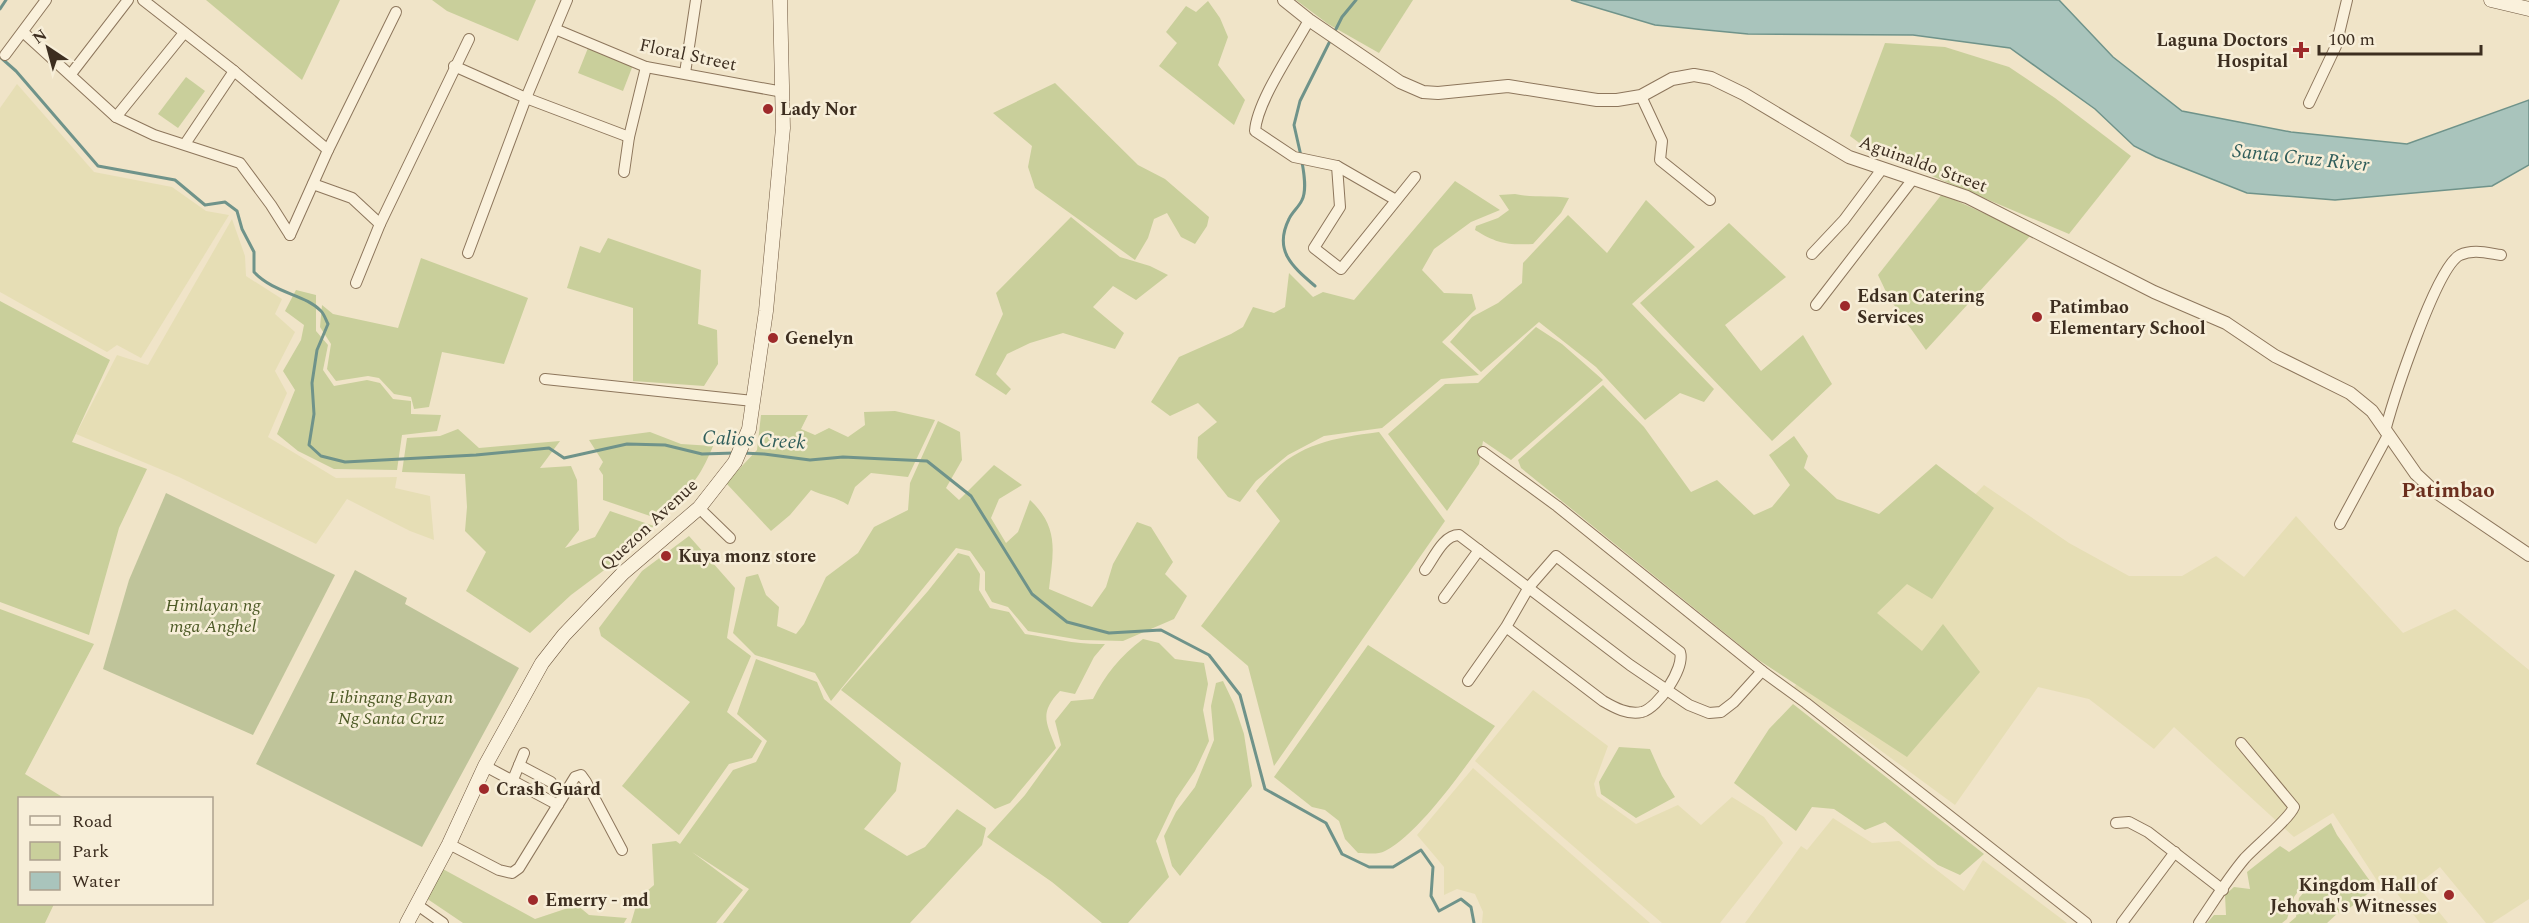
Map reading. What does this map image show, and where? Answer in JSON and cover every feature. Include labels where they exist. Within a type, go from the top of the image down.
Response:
[{"type":"main road","name":"Quezon Avenue","points":[[407,923],[449,844],[485,766],[542,663],[564,635],[623,573],[699,508],[735,462],[744,442],[753,401],[766,311],[783,128],[780,0]]},
{"type":"main road","points":[[2491,0],[2522,5]]},
{"type":"street","points":[[5,55],[46,0]]},
{"type":"street","points":[[71,74],[128,0]]},
{"type":"street","points":[[143,0],[234,71],[328,150]]},
{"type":"street","points":[[468,253],[526,98],[567,0]]},
{"type":"street","points":[[685,74],[696,0]]},
{"type":"street","name":"Aguinaldo Street","points":[[1284,0],[1309,20],[1400,82],[1423,92],[1438,93],[1508,86],[1597,100],[1641,96],[1672,80],[1694,75],[1712,78],[1744,94],[1849,157],[1967,196],[2154,292],[2226,322],[2275,356],[2350,393],[2372,411],[2416,474],[2433,490],[2529,555]]},
{"type":"street","points":[[2309,103],[2336,46],[2347,0]]},
{"type":"street","points":[[23,32],[116,117],[154,135],[240,163],[290,235],[328,150],[396,12]]},
{"type":"street","points":[[1309,20],[1270,90],[1256,121],[1255,131],[1294,157],[1337,166],[1396,200]]},
{"type":"street","name":"Floral Street","points":[[555,29],[646,67],[783,92]]},
{"type":"street","points":[[116,117],[184,33]]},
{"type":"street","points":[[356,283],[380,224],[454,66],[469,39]]},
{"type":"street","points":[[454,66],[526,98],[628,137]]},
{"type":"street","points":[[624,172],[628,137],[646,67]]},
{"type":"street","points":[[185,144],[234,71]]},
{"type":"street","points":[[1641,96],[1662,141],[1660,160],[1710,200]]},
{"type":"street","points":[[1337,166],[1340,207],[1314,248],[1341,269],[1415,177]]},
{"type":"street","points":[[1812,254],[1844,220],[1882,169]]},
{"type":"street","points":[[1816,304],[1913,179]]},
{"type":"street","points":[[313,184],[352,198],[380,224]]},
{"type":"street","points":[[2340,524],[2387,433],[2397,390],[2421,324],[2449,267],[2458,255],[2476,251],[2501,255]]},
{"type":"street","points":[[545,379],[753,401]]},
{"type":"street","points":[[1483,452],[1557,506],[1762,671],[2086,923]]},
{"type":"street","points":[[699,508],[730,538]]},
{"type":"street","points":[[1425,570],[1452,535],[1459,535],[1630,665],[1689,705],[1708,713],[1721,712],[1734,702],[1762,671]]},
{"type":"street","points":[[1444,598],[1479,550]]},
{"type":"street","points":[[1468,681],[1506,627],[1529,587],[1556,556],[1680,652],[1682,659],[1667,689],[1646,711],[1633,712],[1617,709],[1603,701],[1506,627]]},
{"type":"street","points":[[2199,923],[2243,860],[2262,838],[2291,814],[2294,807],[2241,743]]},
{"type":"street","points":[[512,782],[524,753]]},
{"type":"street","points":[[519,765],[551,782]]},
{"type":"street","points":[[485,766],[558,805]]},
{"type":"street","points":[[449,844],[499,870],[512,873],[519,868],[575,777],[581,776],[622,850]]},
{"type":"street","points":[[2116,823],[2129,822],[2148,832],[2223,890]]},
{"type":"street","points":[[2122,923],[2175,852]]},
{"type":"street","points":[[416,904],[443,923]]},
{"type":"shaded area","points":[[17,84],[94,172],[172,187],[206,211],[229,215],[141,358],[117,345],[107,352],[0,292],[0,108]]},
{"type":"shaded area","points":[[232,219],[245,256],[246,276],[282,299],[275,314],[295,332],[275,371],[287,393],[268,437],[336,478],[397,477],[395,488],[430,496],[434,540],[410,531],[347,499],[316,544],[179,477],[76,434],[117,355],[148,365]]},
{"type":"shaded area","points":[[1984,485],[2069,543],[2129,576],[2182,576],[2216,556],[2244,577],[2296,516],[2403,633],[2455,609],[2529,670],[2529,899],[2492,923],[2486,923],[2440,867],[2417,885],[2448,923],[2420,923],[2392,887],[2385,893],[2333,813],[2294,837],[2174,727],[2154,749],[2089,699],[2038,687],[1955,805],[1794,687]]},
{"type":"shaded area","points":[[1533,690],[1608,746],[1594,784],[1597,796],[1636,824],[1678,805],[1701,825],[1732,797],[1764,817],[1783,843],[1720,923],[1662,923],[1475,761]]},
{"type":"shaded area","points":[[1473,768],[1650,923],[1482,923],[1483,912],[1475,894],[1457,889],[1444,895],[1444,867],[1417,835]]},
{"type":"shaded area","points":[[1833,818],[1872,843],[1899,841],[1964,891],[1983,860],[2067,923],[1745,923],[1801,846],[1807,850]]},
{"type":"green space","points":[[206,0],[340,0],[302,80]]},
{"type":"green space","points":[[432,0],[536,0],[518,41],[447,11]]},
{"type":"green space","points":[[1296,0],[1413,0],[1379,53],[1328,24]]},
{"type":"green space","points":[[1208,1],[1220,18],[1228,37],[1218,65],[1245,100],[1234,125],[1159,66],[1177,43],[1166,32],[1186,6],[1196,12]]},
{"type":"green space","points":[[1885,43],[1945,47],[2009,67],[2055,98],[2131,156],[2069,234],[1866,148],[1850,136]]},
{"type":"green space","points":[[588,48],[633,65],[623,91],[578,73]]},
{"type":"green space","points":[[186,77],[205,91],[178,128],[158,114]]},
{"type":"green space","points":[[1055,83],[1138,165],[1165,179],[1209,217],[1207,226],[1195,244],[1181,237],[1167,213],[1154,219],[1148,238],[1135,260],[1035,188],[1028,167],[1032,146],[993,113]]},
{"type":"green space","points":[[1455,181],[1500,210],[1471,222],[1434,249],[1422,270],[1444,293],[1472,294],[1476,309],[1442,342],[1479,375],[1441,379],[1382,428],[1324,436],[1288,455],[1256,481],[1240,502],[1228,497],[1197,458],[1198,437],[1217,422],[1198,403],[1170,416],[1151,402],[1179,357],[1243,327],[1253,307],[1274,313],[1285,307],[1289,273],[1313,297],[1323,292],[1354,300]]},
{"type":"green space","points":[[1942,194],[2031,235],[1926,350],[1889,298],[1878,275]]},
{"type":"green space","points":[[1499,195],[1569,198],[1561,213],[1533,244],[1503,243],[1475,230],[1476,226],[1498,218],[1509,210]]},
{"type":"green space","points":[[1646,200],[1695,247],[1632,304],[1714,389],[1704,402],[1680,393],[1645,420],[1596,367],[1539,322],[1481,372],[1450,342],[1472,317],[1498,303],[1522,283],[1523,263],[1568,215],[1607,253]]},
{"type":"green space","points":[[1071,217],[1120,257],[1150,266],[1168,275],[1136,300],[1113,286],[1093,307],[1124,333],[1115,349],[1063,333],[1030,343],[1007,354],[996,374],[1011,389],[1006,395],[975,375],[1003,314],[996,293]]},
{"type":"green space","points":[[1729,223],[1786,277],[1725,325],[1761,371],[1803,335],[1832,384],[1772,441],[1640,303]]},
{"type":"green space","points":[[608,238],[701,270],[698,324],[717,330],[718,364],[704,386],[633,381],[633,308],[567,288],[580,246],[600,253]]},
{"type":"green space","points":[[421,258],[528,298],[504,364],[442,352],[429,407],[414,409],[411,397],[394,394],[379,378],[368,376],[336,381],[327,369],[331,344],[320,327],[322,305],[333,314],[398,328]]},
{"type":"green space","points":[[296,290],[316,295],[316,331],[328,345],[323,370],[334,386],[367,380],[380,383],[393,399],[411,401],[411,414],[441,415],[437,431],[402,435],[397,470],[334,469],[298,451],[277,434],[295,390],[283,371],[301,340],[304,325],[285,311]]},
{"type":"green space","points":[[0,301],[110,360],[72,442],[147,469],[119,528],[89,635],[0,602]]},
{"type":"green space","points":[[1536,327],[1562,344],[1603,380],[1511,460],[1483,441],[1479,464],[1447,511],[1388,434],[1445,384],[1478,383]]},
{"type":"green space","points":[[1603,385],[1644,427],[1691,492],[1717,480],[1754,515],[1772,507],[1790,485],[1769,455],[1794,436],[1808,456],[1804,468],[1837,499],[1879,514],[1936,464],[1994,508],[1932,599],[1907,584],[1877,613],[1922,651],[1943,624],[1980,672],[1907,757],[1757,659],[1521,468],[1518,460]]},
{"type":"green space","points":[[895,411],[935,420],[908,477],[871,473],[855,487],[848,505],[811,490],[790,515],[771,531],[726,483],[757,450],[761,415],[808,415],[801,429],[815,435],[829,428],[848,437],[865,425],[864,412]]},
{"type":"green space","points":[[938,421],[960,432],[962,460],[946,488],[959,500],[994,465],[1022,485],[999,499],[991,518],[1006,543],[1018,532],[1030,500],[1040,510],[1052,541],[1049,589],[1092,607],[1106,587],[1113,564],[1137,522],[1151,527],[1173,562],[1165,574],[1187,596],[1174,619],[1123,641],[1081,640],[1028,631],[1008,607],[992,602],[985,590],[985,572],[970,551],[956,548],[831,701],[815,673],[755,655],[733,633],[746,577],[758,574],[766,595],[779,607],[777,626],[796,634],[804,624],[826,577],[858,553],[874,527],[908,510],[910,483]]},
{"type":"green space","points":[[458,429],[479,448],[560,441],[540,468],[571,466],[577,480],[579,530],[565,548],[595,537],[610,511],[654,526],[631,550],[571,595],[530,633],[466,591],[486,552],[465,531],[467,507],[465,474],[402,472],[407,438],[440,436]]},
{"type":"green space","points":[[650,432],[681,444],[713,446],[702,469],[690,486],[656,518],[603,500],[603,475],[599,469],[603,462],[589,440]]},
{"type":"green space","points":[[1379,432],[1445,521],[1274,766],[1248,666],[1201,626],[1280,521],[1256,491],[1269,476],[1296,454],[1310,447],[1342,438]]},
{"type":"green space","name":"Himlayan ng mga Anghel","points":[[166,493],[335,575],[253,735],[103,669],[129,580]]},
{"type":"green space","points":[[689,536],[735,588],[727,638],[751,656],[727,712],[762,741],[752,758],[729,764],[679,835],[622,786],[690,702],[601,636],[599,628],[642,571]]},
{"type":"green space","points":[[958,553],[969,556],[980,574],[979,590],[990,608],[1009,612],[1025,634],[1105,644],[1094,657],[1075,694],[1060,691],[1049,706],[1047,724],[1056,748],[1010,803],[995,809],[841,690],[928,591]]},
{"type":"green space","name":"Libingang Bayan Ng Santa Cruz","points":[[355,570],[407,598],[405,604],[519,668],[422,847],[256,764]]},
{"type":"green space","points":[[0,609],[94,644],[25,774],[62,797],[18,797],[18,905],[54,905],[45,923],[0,923]]},
{"type":"green space","points":[[1143,639],[1159,643],[1175,659],[1204,663],[1208,684],[1203,710],[1209,741],[1195,771],[1176,799],[1156,841],[1169,877],[1128,923],[1102,923],[1052,882],[987,837],[1025,795],[1061,745],[1055,721],[1071,701],[1093,699],[1114,666]]},
{"type":"green space","points":[[1368,645],[1495,726],[1459,776],[1414,828],[1385,851],[1372,854],[1358,853],[1345,839],[1339,821],[1325,810],[1312,807],[1274,777]]},
{"type":"green space","points":[[756,659],[817,682],[824,699],[901,763],[896,791],[864,829],[907,856],[925,847],[957,809],[986,828],[982,845],[910,923],[723,923],[749,889],[692,852],[743,890],[716,923],[631,923],[638,899],[654,885],[652,844],[676,841],[680,844],[733,770],[756,762],[767,741],[737,714]]},
{"type":"green space","points":[[1223,681],[1244,734],[1252,786],[1180,876],[1172,866],[1164,836],[1176,812],[1195,787],[1214,740],[1211,706],[1216,683]]},
{"type":"green space","points":[[1793,704],[1984,854],[1960,875],[1938,865],[1885,822],[1865,830],[1834,809],[1812,807],[1796,831],[1734,783],[1769,729]]},
{"type":"green space","points":[[1619,747],[1650,749],[1662,776],[1675,797],[1636,818],[1601,794],[1599,782]]},
{"type":"green space","points":[[2331,823],[2375,888],[2347,910],[2326,882],[2307,879],[2294,897],[2287,919],[2282,923],[2207,923],[2214,915],[2226,915],[2225,895],[2234,887],[2250,889],[2247,872],[2280,846],[2289,852]]},
{"type":"green space","points":[[441,868],[535,919],[577,905],[589,915],[627,918],[624,923],[463,923],[426,898]]},
{"type":"green space","points":[[2311,884],[2324,887],[2340,911],[2327,923],[2289,923],[2296,917],[2299,898]]},
{"type":"water","name":"Santa Cruz River","points":[[1571,0],[2059,0],[2113,57],[2182,111],[2291,132],[2407,144],[2529,100],[2529,165],[2492,186],[2335,200],[2247,193],[2134,146],[2095,109],[2010,48],[1913,35],[1748,34],[1655,25]]},
{"type":"waterway","name":"Calios Creek","points":[[0,9],[6,0]]},
{"type":"waterway","points":[[1334,33],[1342,17],[1356,0]]},
{"type":"waterway","points":[[1301,156],[1294,125],[1300,101],[1331,39]]},
{"type":"waterway","name":"Calios Creek","points":[[0,57],[16,71],[98,166],[175,180],[205,205],[225,202],[237,211],[242,229],[254,252],[254,272],[271,285],[307,301],[322,312],[328,324],[317,350],[312,383],[314,414],[309,445],[321,456],[345,462],[476,455],[549,448],[564,458],[627,444],[665,445],[702,454],[735,453]]},
{"type":"waterway","points":[[1302,162],[1305,181],[1304,196],[1289,219],[1283,240],[1284,249],[1293,265],[1315,286]]},
{"type":"waterway","name":"Calios Creek","points":[[742,453],[810,460],[843,457],[927,461],[971,496],[1032,594],[1067,622],[1109,633],[1161,630],[1209,655],[1240,695],[1265,789],[1326,823],[1342,854],[1369,867],[1393,867],[1421,850],[1433,867],[1431,896],[1439,911],[1461,899],[1471,907],[1474,923]]},
{"type":"place","name":"Laguna Doctors Hospital","points":[[2301,50]]},
{"type":"place","name":"Lady Nor","points":[[768,109]]},
{"type":"place","name":"Edsan Catering Services","points":[[1845,306]]},
{"type":"place","name":"Patimbao Elementary School","points":[[2037,317]]},
{"type":"place","name":"Genelyn","points":[[773,338]]},
{"type":"place","name":"Kuya monz store","points":[[666,556]]},
{"type":"place","name":"Crash Guard","points":[[484,789]]},
{"type":"place","name":"Kingdom Hall of Jehovah's Witnesses","points":[[2449,895]]},
{"type":"place","name":"Emerry - md","points":[[533,900]]},
{"type":"district","name":"Patimbao","points":[[2448,491]]}]
